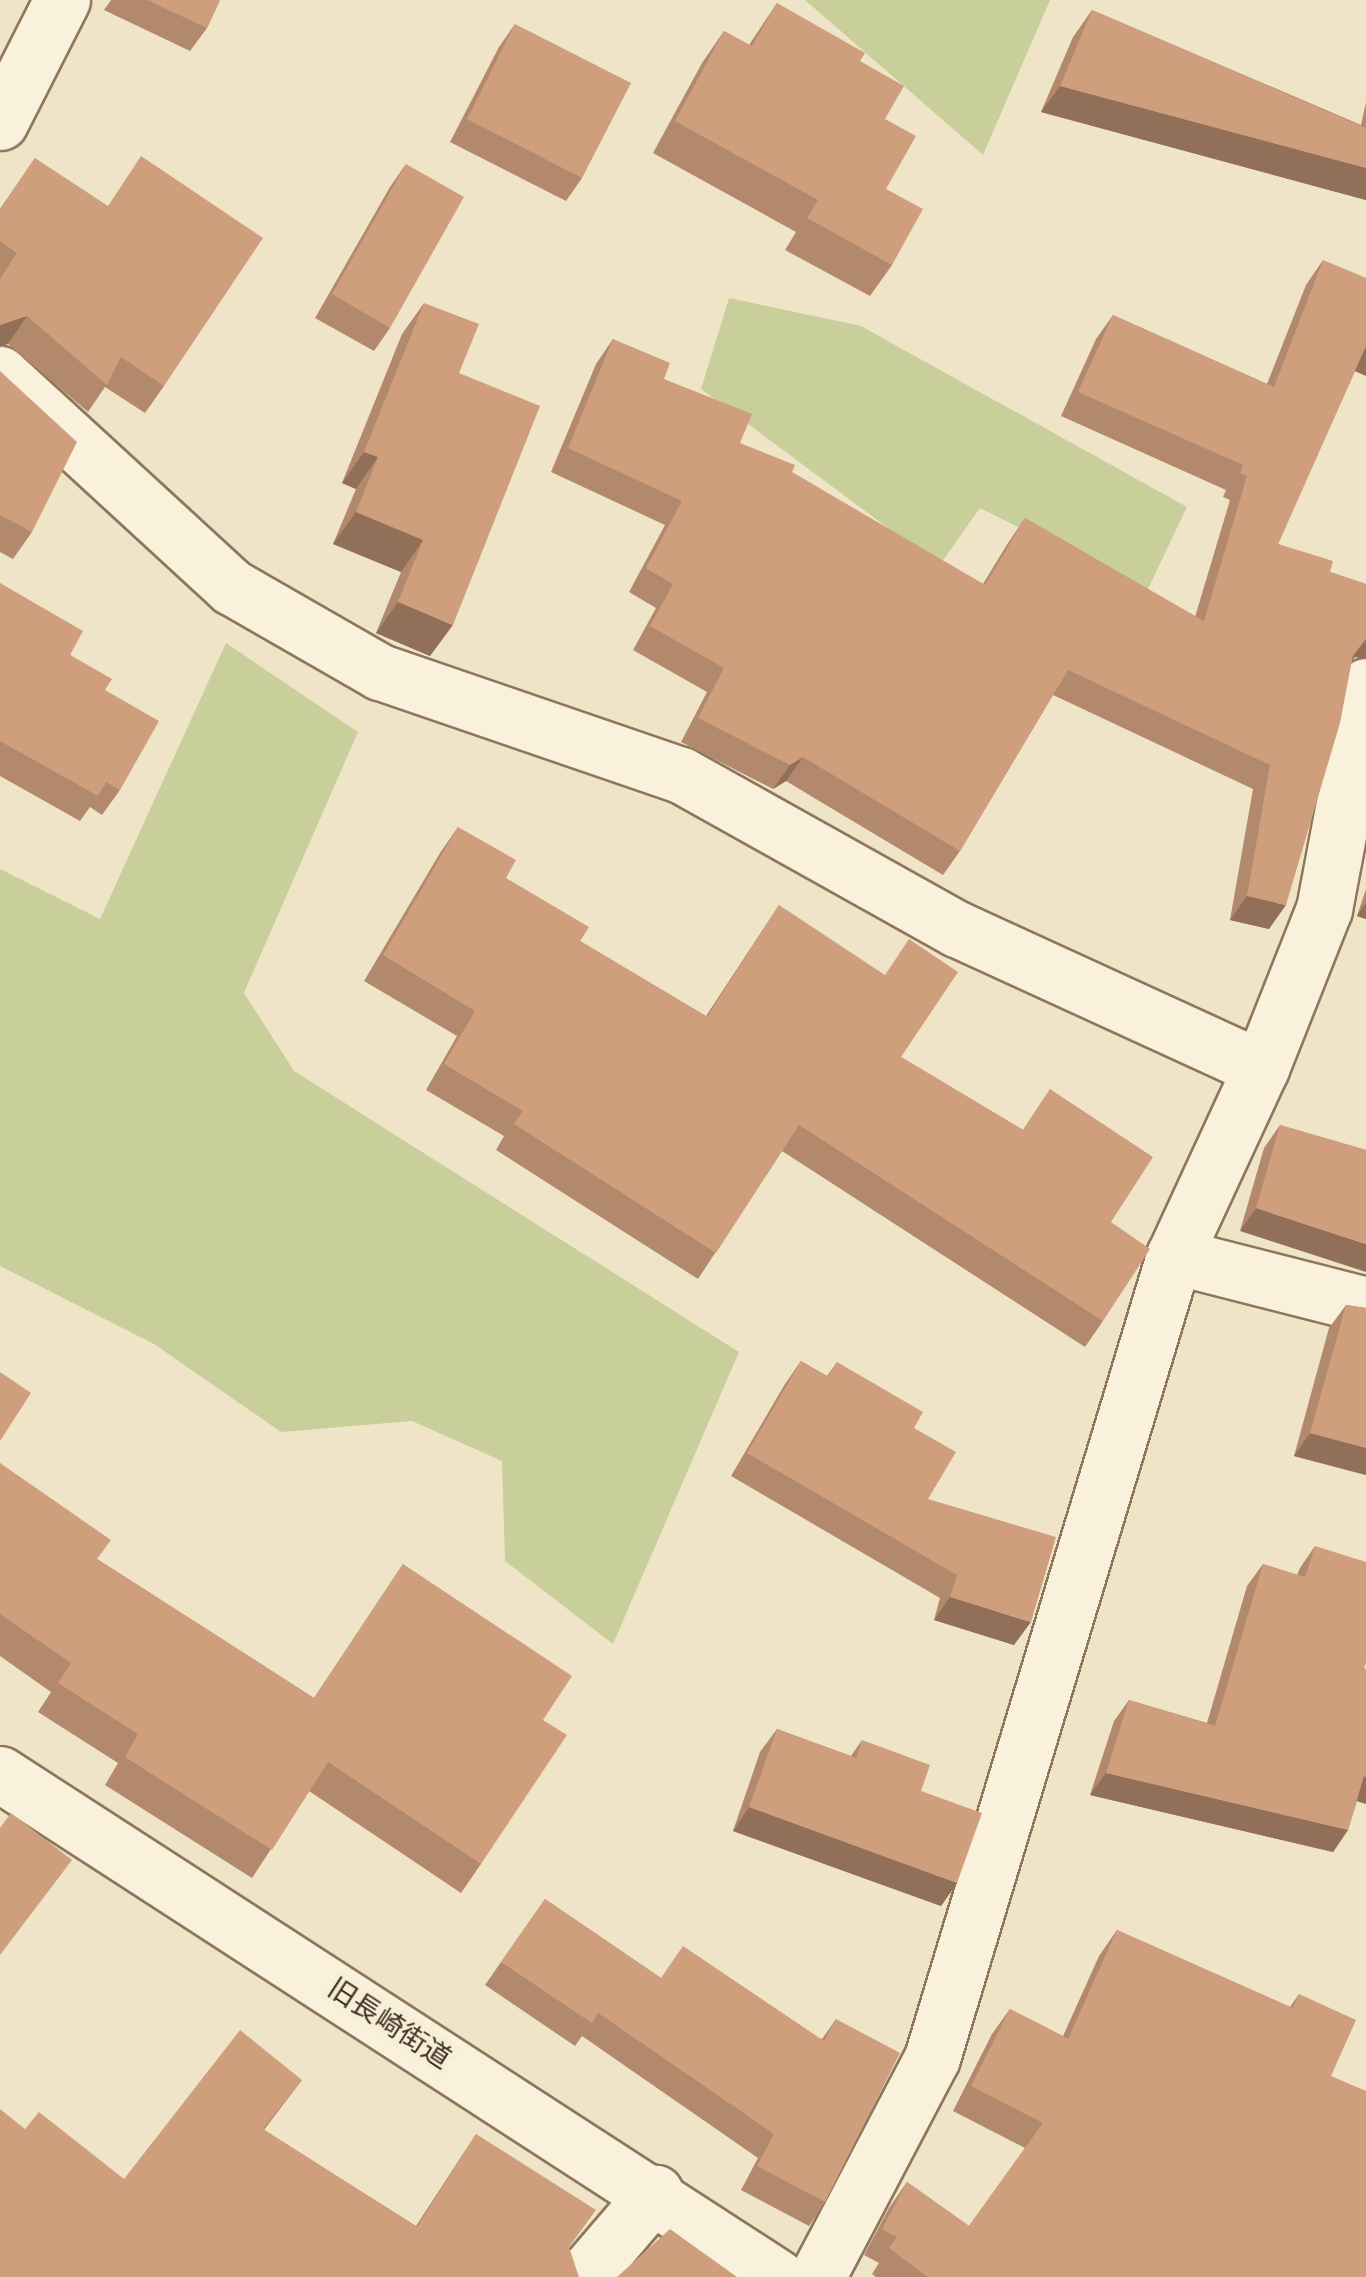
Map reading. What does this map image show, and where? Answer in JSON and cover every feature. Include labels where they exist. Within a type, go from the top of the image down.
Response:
[{"type":"street","points":[[0,122],[62,0]]},
{"type":"street","points":[[0,374],[232,586],[380,672],[681,775],[957,929],[1261,1068]]},
{"type":"street","points":[[817,2277],[932,2058],[1174,1256],[1261,1068],[1324,909],[1366,686]]},
{"type":"street","points":[[1174,1256],[1366,1305]]},
{"type":"street","name":"旧長崎街道","points":[[0,1774],[655,2193],[777,2277]]},
{"type":"street","points":[[583,2277],[655,2193]]},
{"type":"green space","points":[[805,0],[1050,0],[983,155]]},
{"type":"green space","points":[[729,298],[861,326],[1187,507],[1147,591],[980,508],[939,566],[701,389]]},
{"type":"green space","points":[[226,643],[358,732],[244,993],[294,1071],[739,1352],[613,1644],[505,1561],[502,1461],[412,1421],[281,1432],[154,1344],[0,1266],[0,869],[100,919]]},
{"type":"building","points":[[147,0],[220,0],[207,28]]},
{"type":"building","points":[[777,3],[865,53],[860,61],[904,86],[885,119],[916,136],[886,189],[923,209],[892,265],[807,218],[818,200],[675,121],[724,31],[752,46]]},
{"type":"building","points":[[1092,10],[1366,128],[1366,168],[1060,86]]},
{"type":"building","points":[[515,24],[631,83],[582,178],[467,119]]},
{"type":"building","points":[[141,156],[263,238],[164,386],[121,357],[107,385],[27,316],[0,325],[0,279],[17,253],[0,241],[0,210],[35,158],[108,206]]},
{"type":"building","points":[[406,164],[464,197],[390,328],[332,294]]},
{"type":"building","points":[[1323,260],[1366,278],[1366,346],[1278,544],[1333,561],[1330,572],[1366,584],[1366,639],[1353,655],[1340,723],[1286,905],[1247,896],[1270,765],[1068,670],[960,851],[803,757],[790,765],[698,718],[724,668],[650,626],[673,584],[646,568],[682,501],[568,448],[613,339],[670,363],[664,379],[752,414],[740,443],[795,465],[792,472],[985,585],[1025,518],[1204,621],[1247,476],[1240,473],[1243,465],[1078,392],[1113,315],[1274,387]]},
{"type":"building","points":[[424,303],[479,324],[459,373],[540,406],[453,625],[398,602],[423,540],[356,512],[378,457],[364,452]]},
{"type":"building","points":[[0,371],[77,442],[32,532],[0,515]]},
{"type":"building","points":[[0,583],[83,631],[70,655],[112,679],[105,690],[159,721],[120,790],[106,782],[98,796],[0,741]]},
{"type":"building","points":[[458,827],[516,860],[506,878],[589,927],[580,941],[707,1017],[779,905],[885,975],[909,939],[958,972],[901,1057],[1023,1130],[1050,1089],[1153,1157],[1111,1222],[1150,1249],[1103,1321],[799,1125],[716,1253],[514,1124],[523,1111],[444,1064],[475,1011],[383,955]]},
{"type":"building","points":[[1280,1125],[1366,1150],[1366,1244],[1256,1208]]},
{"type":"building","points":[[1346,1305],[1366,1308],[1366,1448],[1310,1433]]},
{"type":"building","points":[[801,1361],[828,1377],[837,1362],[923,1412],[914,1428],[956,1452],[928,1499],[1056,1537],[1031,1622],[950,1597],[957,1575],[747,1453]]},
{"type":"building","points":[[0,1372],[31,1393],[0,1441]]},
{"type":"building","points":[[0,1463],[111,1540],[97,1559],[314,1698],[403,1564],[572,1676],[543,1720],[567,1735],[481,1864],[328,1762],[272,1850],[125,1757],[138,1734],[58,1683],[71,1663],[0,1614]]},
{"type":"building","points":[[1315,1546],[1366,1562],[1366,1777],[1348,1830],[1106,1773],[1129,1700],[1215,1726],[1263,1564],[1305,1577]]},
{"type":"building","points":[[777,1729],[856,1758],[862,1740],[930,1765],[921,1791],[982,1813],[957,1883],[749,1807]]},
{"type":"building","points":[[11,1813],[72,1860],[0,1955],[0,1828]]},
{"type":"building","points":[[545,1899],[661,1978],[683,1946],[824,2041],[836,2019],[900,2053],[825,2202],[757,2166],[774,2134],[598,2013],[592,2023],[501,1962]]},
{"type":"building","points":[[1117,1930],[1293,2008],[1299,1994],[1356,2020],[1331,2076],[1366,2091],[1366,2277],[928,2277],[889,2248],[897,2237],[882,2229],[907,2182],[969,2226],[1043,2123],[971,2086],[1010,2009],[1068,2039]]},
{"type":"building","points":[[240,2030],[302,2080],[263,2129],[417,2227],[476,2134],[596,2210],[569,2247],[579,2277],[0,2277],[0,2109],[25,2129],[39,2112],[124,2179]]},
{"type":"building","points":[[670,2229],[737,2277],[617,2277]]}]
